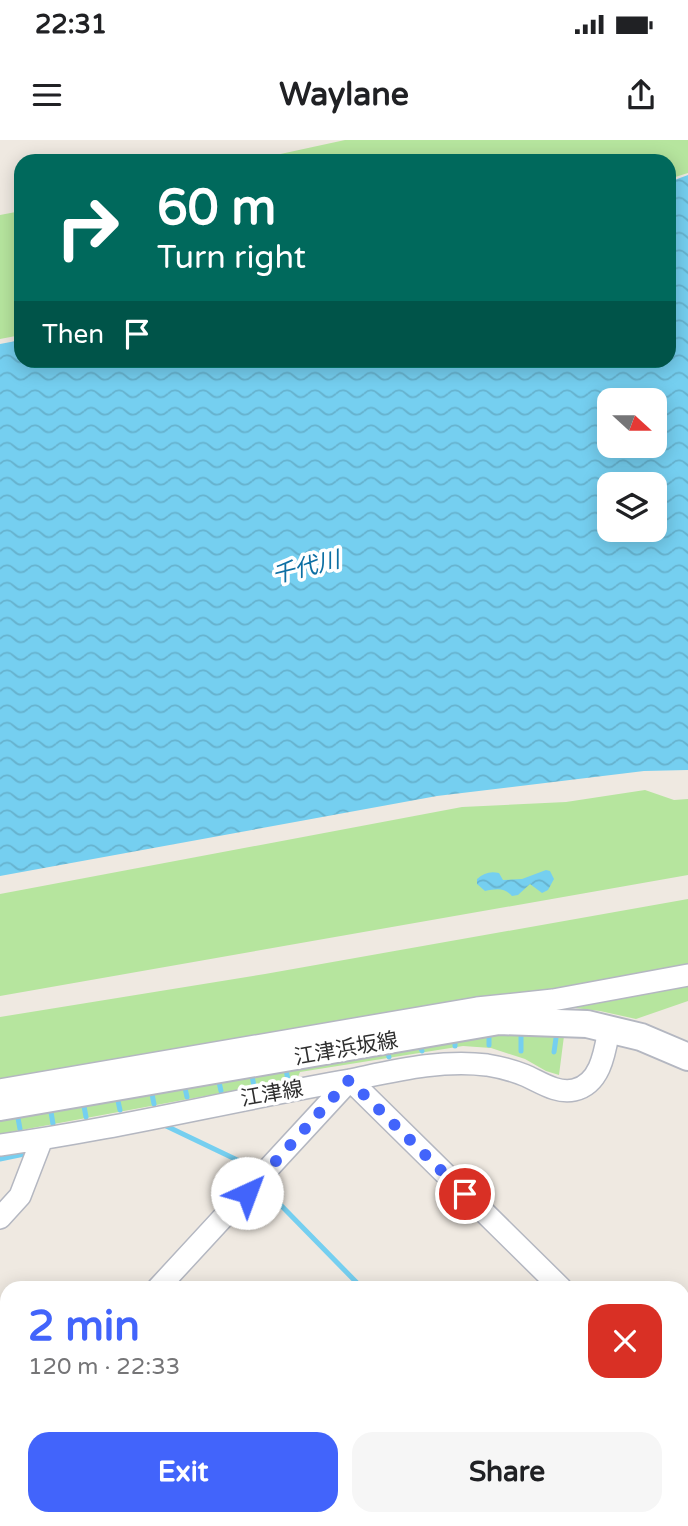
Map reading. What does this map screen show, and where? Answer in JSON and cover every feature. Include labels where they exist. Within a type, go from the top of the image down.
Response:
[{"type":"street","points":[[0,1090],[477,1008],[553,1000],[688,975]]},
{"type":"street","name":"江津浜坂線","points":[[0,1107],[499,1021],[587,1024],[641,1037],[688,1057]]},
{"type":"street","points":[[349,1080],[412,1068],[467,1063],[506,1069],[546,1086],[575,1090],[596,1074],[602,1062],[609,1029]]},
{"type":"street","points":[[349,1080],[554,1281]]},
{"type":"street","name":"江津線","points":[[0,1145],[349,1080]]},
{"type":"street","name":"江津線","points":[[164,1281],[349,1080]]},
{"type":"street","points":[[0,1218],[20,1196],[41,1139]]},
{"type":"green space","points":[[345,140],[688,140],[688,173],[676,177],[676,154],[280,154]]},
{"type":"green space","points":[[14,212],[14,336],[0,339],[0,215]]},
{"type":"green space","points":[[645,790],[674,800],[688,799],[688,875],[0,996],[0,894],[462,807],[566,802]]},
{"type":"green space","points":[[688,899],[688,970],[279,1031],[0,1082],[0,1017],[265,974]]},
{"type":"green space","points":[[688,981],[688,1001],[636,1019],[567,1007]]},
{"type":"green space","points":[[514,1033],[564,1036],[559,1075],[525,1059],[491,1048],[463,1046],[300,1072],[297,1079],[0,1134],[0,1119]]},
{"type":"water","name":"千代川","points":[[688,175],[688,770],[644,771],[437,796],[0,876],[0,344],[14,341],[14,368],[676,368],[676,179]]},
{"type":"water","points":[[550,871],[554,879],[548,890],[542,893],[530,884],[518,895],[512,896],[503,890],[485,891],[477,884],[477,879],[490,872],[499,873],[503,880],[522,879]]},
{"type":"waterway","points":[[521,1036],[521,1051]]},
{"type":"waterway","points":[[489,1038],[489,1045]]},
{"type":"waterway","points":[[554,1052],[556,1038]]},
{"type":"waterway","points":[[286,1070],[288,1080]]},
{"type":"waterway","points":[[252,1076],[254,1086]]},
{"type":"waterway","points":[[219,1082],[221,1091]]},
{"type":"waterway","points":[[185,1088],[187,1097]]},
{"type":"waterway","points":[[152,1094],[154,1104]]},
{"type":"waterway","points":[[118,1101],[120,1110]]},
{"type":"waterway","points":[[84,1106],[86,1117]]},
{"type":"waterway","points":[[51,1112],[53,1124]]},
{"type":"waterway","points":[[18,1118],[20,1129]]},
{"type":"waterway","points":[[162,1124],[258,1170]]},
{"type":"waterway","points":[[0,1159],[29,1153]]},
{"type":"waterway","points":[[264,1188],[355,1281]]},
{"type":"route","points":[[247,1193],[349,1080],[465,1194]]}]
